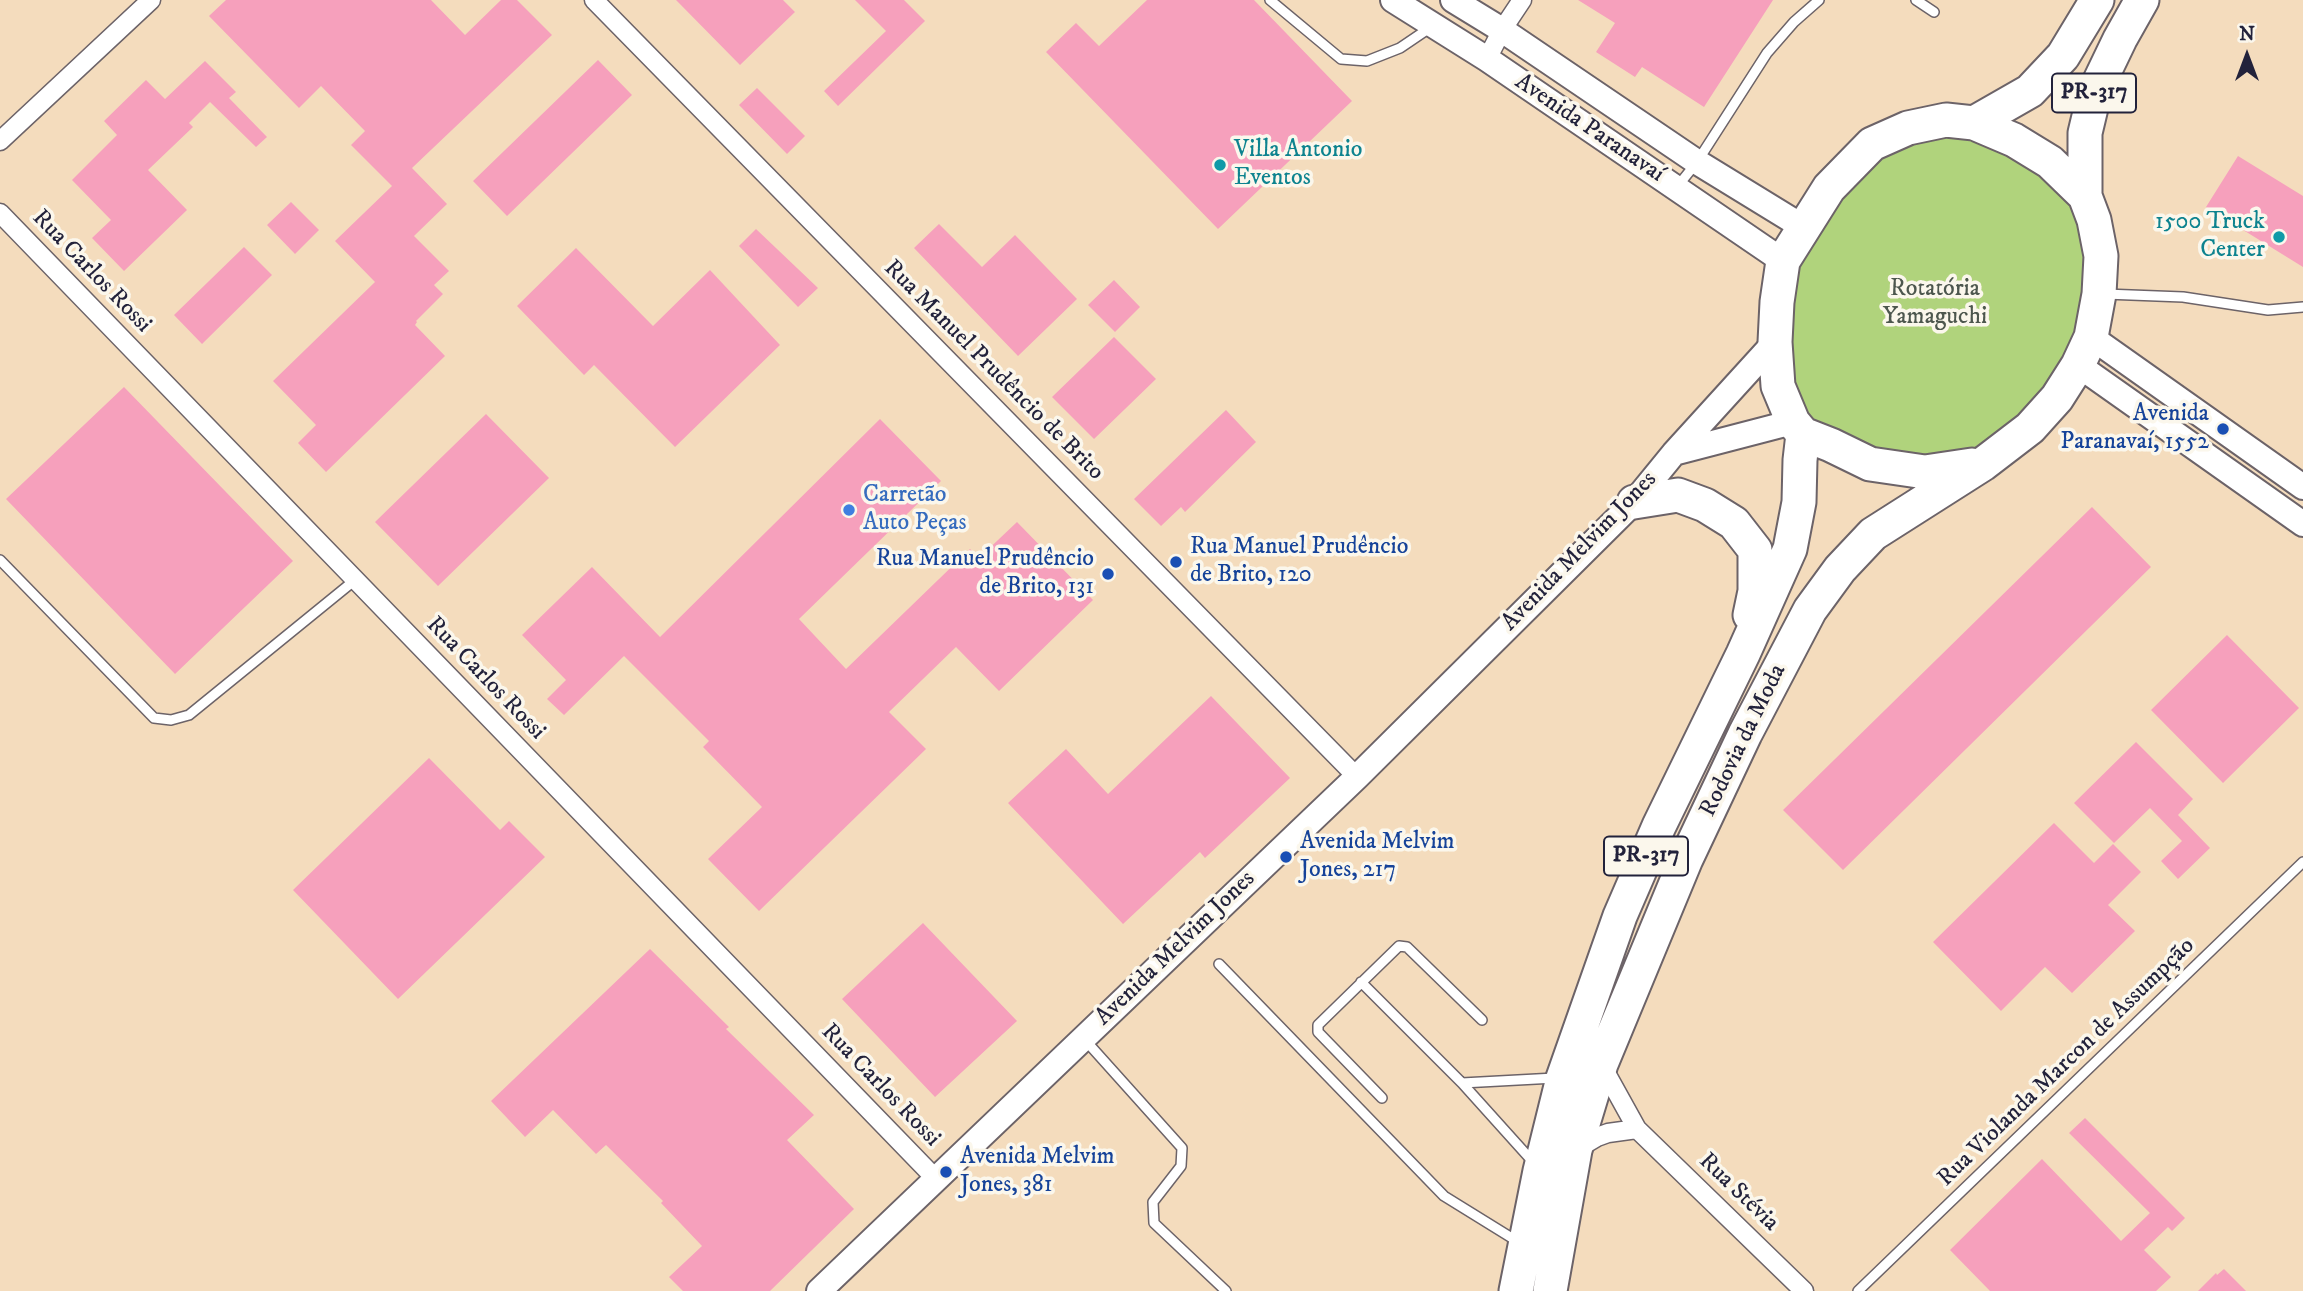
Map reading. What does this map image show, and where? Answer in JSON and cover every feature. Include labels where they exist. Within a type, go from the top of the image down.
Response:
[{"type":"highway","name":"PR-317","points":[[1974,123],[2030,90],[2063,56],[2097,0]]},
{"type":"highway","name":"PR-317","points":[[2085,196],[2085,133],[2095,90],[2141,0]]},
{"type":"highway","points":[[1946,120],[1974,123],[2014,140],[2050,162],[2085,196],[2094,220],[2101,256],[2099,294],[2084,351],[2057,398],[2030,428],[1983,464],[1925,472],[1870,464],[1798,428],[1778,386],[1775,342],[1783,261],[1829,188],[1872,144],[1908,128],[1946,120]]},
{"type":"highway","name":"Rodovia da Moda","points":[[1516,1291],[1540,1171],[1563,1078],[1620,916],[1659,826],[1743,654],[1790,549],[1799,502],[1798,428]]},
{"type":"highway","name":"Rodovia da Moda","points":[[1550,1291],[1576,1150],[1601,1063],[1692,846],[1745,734],[1810,610],[1840,569],[1873,534],[1983,464]]},
{"type":"highway","points":[[1634,502],[1678,495],[1705,505],[1734,523],[1755,550],[1755,591],[1743,654]]},
{"type":"street","points":[[0,141],[151,0]]},
{"type":"street","name":"Rua Manuel Prudêncio de Brito","points":[[594,0],[1357,777]]},
{"type":"street","name":"Avenida Paranavaí","points":[[1393,0],[1487,60],[1783,261]]},
{"type":"street","name":"Avenida Paranavaí","points":[[1453,0],[1698,162],[1803,227]]},
{"type":"street","points":[[1487,60],[1502,30],[1522,0]]},
{"type":"street","name":"Rua Carlos Rossi","points":[[0,214],[935,1178]]},
{"type":"street","name":"Avenida Melvim Jones","points":[[819,1291],[1357,777],[1634,502],[1674,453],[1775,342]]},
{"type":"street","points":[[2084,351],[2303,487]]},
{"type":"street","points":[[2084,351],[2303,524]]},
{"type":"street","name":"Avenida Melvim Jones","points":[[1674,453],[1798,428]]},
{"type":"street","name":"Rua Stévia","points":[[1601,1063],[1637,1129],[1804,1291]]},
{"type":"street","points":[[1576,1150],[1608,1133],[1637,1129]]},
{"type":"lane","points":[[1270,0],[1341,59],[1367,61],[1400,48],[1433,26]]},
{"type":"lane","points":[[1676,189],[1698,162],[1767,53],[1794,22],[1819,0]]},
{"type":"lane","points":[[1916,0],[1934,12]]},
{"type":"lane","points":[[2099,294],[2183,297],[2269,310],[2303,307]]},
{"type":"lane","points":[[0,560],[154,718],[171,720],[189,715],[355,580]]},
{"type":"lane","name":"Rua Violanda Marcon de Assumpção","points":[[1858,1291],[2303,862]]},
{"type":"lane","points":[[1382,1098],[1318,1032],[1318,1025],[1399,946],[1406,947],[1482,1020]]},
{"type":"lane","points":[[1219,964],[1444,1196],[1524,1246]]},
{"type":"lane","points":[[1361,982],[1462,1083],[1540,1171]]},
{"type":"lane","points":[[1083,1037],[1182,1148],[1181,1166],[1153,1202],[1154,1223],[1226,1291]]},
{"type":"lane","points":[[1462,1083],[1563,1078]]},
{"type":"green space","name":"Rotatória Yamaguchi","points":[[1946,120],[2085,196],[2099,294],[2030,428],[1925,472],[1803,434],[1777,302],[1829,188]]},
{"type":"building","points":[[226,0],[431,0],[465,35],[501,0],[517,0],[552,35],[412,168],[447,204],[414,236],[449,271],[434,285],[443,294],[415,325],[445,356],[326,472],[298,443],[316,425],[273,381],[375,282],[335,241],[392,186],[351,145],[365,131],[321,86],[299,108],[209,16]]},
{"type":"building","points":[[676,0],[783,0],[795,12],[740,65]]},
{"type":"building","points":[[855,0],[904,0],[925,21],[838,106],[824,91],[886,31]]},
{"type":"building","name":"Villa Antonio Eventos","points":[[1147,0],[1254,0],[1352,101],[1218,229],[1046,52],[1076,23],[1099,46]]},
{"type":"building","points":[[1578,0],[1773,0],[1704,107],[1642,67],[1635,77],[1596,52],[1615,23]]},
{"type":"building","points":[[598,60],[632,95],[507,216],[473,181]]},
{"type":"building","points":[[205,61],[236,92],[229,98],[267,137],[256,147],[210,102],[189,123],[193,127],[148,170],[187,210],[124,271],[92,238],[111,220],[72,180],[117,135],[104,121],[146,80],[165,99]]},
{"type":"building","points":[[757,88],[805,136],[787,154],[739,105]]},
{"type":"building","name":"1500 Truck Center","points":[[2238,156],[2303,196],[2303,267],[2206,207]]},
{"type":"building","points":[[291,202],[319,230],[295,254],[267,225]]},
{"type":"building","points":[[939,224],[982,267],[1015,235],[1077,299],[1018,356],[914,248]]},
{"type":"building","points":[[756,229],[818,288],[798,307],[739,246]]},
{"type":"building","points":[[244,247],[272,275],[202,344],[174,315]]},
{"type":"building","points":[[576,248],[653,326],[710,270],[780,345],[675,447],[594,365],[584,375],[517,306]]},
{"type":"building","points":[[1114,280],[1140,307],[1115,332],[1088,305]]},
{"type":"building","points":[[1114,337],[1156,379],[1094,439],[1052,397]]},
{"type":"building","points":[[124,387],[293,561],[175,674],[6,499]]},
{"type":"building","points":[[1226,410],[1256,442],[1185,512],[1181,507],[1161,526],[1134,499]]},
{"type":"building","points":[[486,414],[549,478],[438,586],[375,522]]},
{"type":"building","points":[[880,419],[941,481],[799,619],[846,669],[970,549],[979,558],[1017,522],[1093,600],[999,691],[956,647],[889,712],[926,749],[759,911],[708,859],[762,807],[703,747],[709,741],[624,656],[564,715],[547,699],[566,680],[522,635],[592,567],[660,637]]},
{"type":"building","points":[[2092,507],[2151,567],[1843,870],[1783,810]]},
{"type":"building","points":[[2227,635],[2299,708],[2223,783],[2151,710]]},
{"type":"building","points":[[1211,696],[1290,778],[1205,858],[1200,852],[1123,924],[1008,803],[1066,749],[1108,794]]},
{"type":"building","points":[[2136,742],[2193,799],[2178,815],[2210,848],[2178,879],[2161,861],[2182,841],[2150,808],[2114,843],[2074,803]]},
{"type":"building","points":[[429,758],[500,830],[509,821],[545,857],[398,999],[293,890]]},
{"type":"building","points":[[2054,823],[2094,863],[2113,844],[2141,872],[2108,905],[2135,931],[2072,993],[2045,967],[2001,1011],[1933,942]]},
{"type":"building","points":[[923,923],[1017,1021],[935,1097],[842,999]]},
{"type":"building","points":[[650,949],[729,1027],[726,1029],[814,1115],[787,1140],[854,1209],[770,1291],[683,1291],[669,1277],[702,1246],[661,1203],[663,1201],[606,1145],[596,1154],[553,1110],[525,1137],[491,1101]]},
{"type":"building","points":[[2085,1118],[2185,1218],[2172,1231],[2168,1227],[2144,1250],[2171,1277],[2156,1291],[1990,1291],[1950,1250],[2042,1159],[2121,1241],[2150,1213],[2069,1133]]},
{"type":"building","points":[[2224,1269],[2246,1291],[2198,1291],[2216,1273],[2217,1275]]},
{"type":"place","name":"Villa Antonio Eventos","points":[[1220,165]]},
{"type":"place","name":"1500 Truck Center","points":[[2279,237]]},
{"type":"place","name":"Avenida Paranavaí, 1552","points":[[2223,429]]},
{"type":"place","name":"Carretão Auto Peças","points":[[849,510]]},
{"type":"place","name":"Rua Manuel Prudêncio de Brito, 120","points":[[1176,562]]},
{"type":"place","name":"Rua Manuel Prudêncio de Brito, 131","points":[[1108,574]]},
{"type":"place","name":"Avenida Melvim Jones, 217","points":[[1286,857]]},
{"type":"place","name":"Avenida Melvim Jones, 381","points":[[946,1172]]}]
